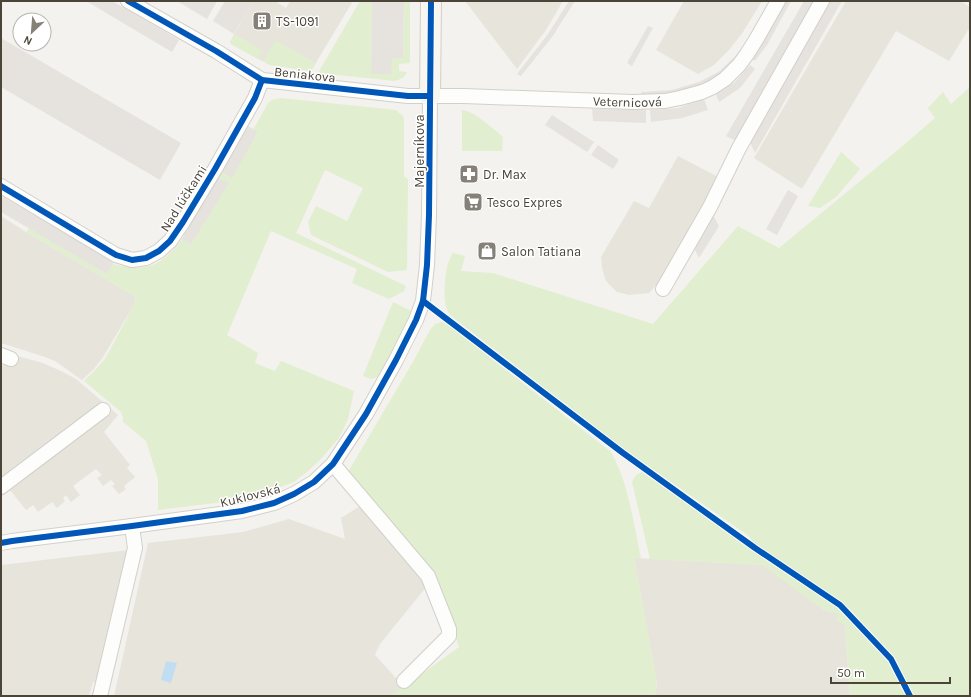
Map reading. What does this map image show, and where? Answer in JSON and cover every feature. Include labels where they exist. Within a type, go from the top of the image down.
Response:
[{"type":"street","name":"Beniakova","points":[[128,1],[209,47],[262,80],[408,96],[430,96]]},
{"type":"street","name":"Majerníkova","points":[[423,301],[427,265],[429,215],[431,1]]},
{"type":"street","name":"Veternicová","points":[[430,96],[633,102],[665,101],[702,92],[725,79],[739,65],[757,38],[778,1]]},
{"type":"street","points":[[664,289],[710,207],[739,148],[822,1]]},
{"type":"street","name":"Nad lúčkami","points":[[1,186],[116,255],[132,260],[146,258],[159,251],[170,241],[183,222],[255,98],[262,80]]},
{"type":"street","name":"Kuklovská","points":[[1,543],[242,511],[274,502],[294,494],[314,482],[333,464],[366,414],[396,360],[416,320],[423,301]]},
{"type":"street","points":[[1,486],[103,410]]},
{"type":"street","points":[[333,464],[428,576],[448,629],[449,636],[404,681]]},
{"type":"street","points":[[100,696],[135,548],[132,526]]},
{"type":"shaded area","points":[[86,1],[112,1],[179,40],[172,52]]},
{"type":"shaded area","points":[[177,1],[217,1],[207,19]]},
{"type":"shaded area","points":[[225,1],[253,1],[234,34],[213,21]]},
{"type":"shaded area","points":[[253,1],[275,1],[286,8],[290,1],[353,1],[311,71],[270,65],[231,44],[230,42]]},
{"type":"shaded area","points":[[372,1],[404,1],[403,58],[392,58],[391,74],[371,74]]},
{"type":"shaded area","points":[[465,1],[563,1],[546,30],[517,69]]},
{"type":"shaded area","points":[[569,1],[575,1],[552,37],[521,76],[517,74],[548,34]]},
{"type":"shaded area","points":[[684,1],[762,1],[743,32],[729,50],[714,65],[698,74],[656,50]]},
{"type":"shaded area","points":[[783,1],[791,1],[767,45],[755,61],[749,57]]},
{"type":"shaded area","points":[[804,1],[817,1],[736,141],[726,136]]},
{"type":"shaded area","points":[[827,1],[842,1],[755,153],[748,138]]},
{"type":"shaded area","points":[[846,1],[960,1],[970,7],[970,31],[968,30],[949,61],[896,31],[802,189],[754,158]]},
{"type":"shaded area","points":[[648,26],[653,28],[632,66],[627,63]]},
{"type":"shaded area","points":[[1,38],[12,44],[12,52],[25,52],[181,143],[160,180],[1,87]]},
{"type":"shaded area","points":[[733,58],[737,63],[700,89],[642,98],[641,92],[672,90],[699,82],[720,71]]},
{"type":"shaded area","points":[[750,65],[755,69],[740,88],[719,102],[716,95],[735,82]]},
{"type":"shaded area","points":[[704,99],[708,110],[682,118],[651,122],[650,110],[678,108]]},
{"type":"shaded area","points":[[592,109],[646,110],[646,123],[593,121]]},
{"type":"shaded area","points":[[552,115],[594,142],[587,152],[545,125]]},
{"type":"shaded area","points":[[248,126],[258,132],[232,178],[222,172]]},
{"type":"shaded area","points":[[598,145],[619,160],[613,169],[591,155]]},
{"type":"shaded area","points":[[678,156],[720,178],[659,282],[649,293],[629,295],[617,292],[606,281],[602,268],[601,257],[634,201],[649,208]]},
{"type":"shaded area","points":[[218,178],[229,183],[191,244],[182,239]]},
{"type":"shaded area","points":[[788,190],[798,196],[777,235],[766,229]]},
{"type":"shaded area","points":[[1,196],[114,262],[107,274],[1,212]]},
{"type":"shaded area","points":[[713,215],[719,226],[699,258],[693,246]]},
{"type":"shaded area","points":[[1,216],[136,297],[134,305],[103,357],[93,370],[82,380],[55,361],[1,343]]},
{"type":"shaded area","points":[[17,356],[43,363],[76,379],[118,415],[104,432],[130,465],[127,468],[135,477],[124,486],[126,489],[119,494],[112,486],[115,484],[111,480],[103,486],[97,478],[102,475],[96,469],[73,486],[80,495],[71,502],[66,495],[63,498],[65,501],[57,508],[52,502],[38,512],[33,505],[26,510],[10,490],[1,497],[1,365],[14,366]]},
{"type":"shaded area","points":[[360,506],[427,586],[380,644],[375,655],[406,689],[394,696],[114,696],[148,543],[243,532],[289,519],[345,539],[341,518]]},
{"type":"shaded area","points":[[129,550],[97,682],[93,682],[89,696],[1,696],[1,565]]},
{"type":"shaded area","points":[[634,558],[763,565],[824,610],[837,613],[837,620],[845,625],[850,696],[655,696],[657,684]]},
{"type":"green space","points":[[360,1],[372,1],[371,74],[392,58],[403,58],[404,2],[392,1],[410,1],[410,63],[399,64],[399,71],[407,72],[401,79],[395,81],[318,73]]},
{"type":"green space","points":[[235,32],[237,33],[236,35],[262,50],[258,59],[231,44],[230,42]]},
{"type":"green space","points":[[275,41],[316,63],[311,71],[270,65],[263,61]]},
{"type":"green space","points":[[970,87],[970,696],[850,696],[845,625],[837,620],[837,613],[824,610],[762,565],[650,559],[632,482],[636,475],[642,472],[759,555],[749,536],[625,450],[452,317],[445,304],[446,272],[453,253],[465,256],[461,271],[493,273],[653,324],[738,226],[779,248],[935,118],[928,108],[943,92],[951,104]]},
{"type":"green space","points":[[281,98],[396,110],[403,116],[404,177],[408,180],[407,270],[388,272],[311,235],[308,222],[316,206],[347,221],[363,188],[325,170],[296,233],[406,286],[404,291],[389,299],[352,283],[357,269],[271,231],[227,335],[258,353],[255,363],[275,371],[281,361],[354,391],[348,419],[339,438],[320,460],[294,482],[255,495],[223,502],[158,510],[158,479],[146,441],[123,422],[121,412],[84,381],[105,359],[134,305],[136,297],[26,232],[29,228],[107,274],[113,264],[144,267],[160,261],[167,256],[182,239],[191,244],[228,183],[218,178],[222,172],[232,177],[258,132],[253,130],[268,103],[272,100]]},
{"type":"green space","points":[[462,110],[478,117],[503,137],[502,151],[462,151]]},
{"type":"green space","points":[[841,152],[860,169],[836,197],[820,208],[808,206]]},
{"type":"green space","points":[[393,302],[411,311],[400,336],[378,377],[371,379],[363,376]]},
{"type":"green space","points":[[442,322],[451,327],[611,452],[626,490],[641,558],[634,558],[657,684],[655,696],[389,696],[459,647],[433,573],[348,472],[430,330],[435,324]]},
{"type":"water","points":[[166,661],[177,663],[171,683],[161,680]]},
{"type":"cycle path","points":[[128,1],[216,51],[262,80],[408,96],[430,96]]},
{"type":"cycle path","points":[[1,543],[242,511],[274,503],[294,494],[314,482],[333,464],[366,414],[396,360],[416,320],[423,301],[427,265],[429,215],[431,1]]},
{"type":"cycle path","points":[[1,186],[116,255],[132,260],[146,258],[159,251],[170,241],[183,222],[255,98],[262,80]]},
{"type":"cycle path","points":[[423,301],[623,453],[755,548],[840,605],[891,659],[910,696]]},
{"type":"place","name":"TS-1091","points":[[262,21]]},
{"type":"place","name":"Dr. Max","points":[[469,174]]},
{"type":"place","name":"Tesco Expres","points":[[473,202]]},
{"type":"place","name":"Salon Tatiana","points":[[487,251]]}]
